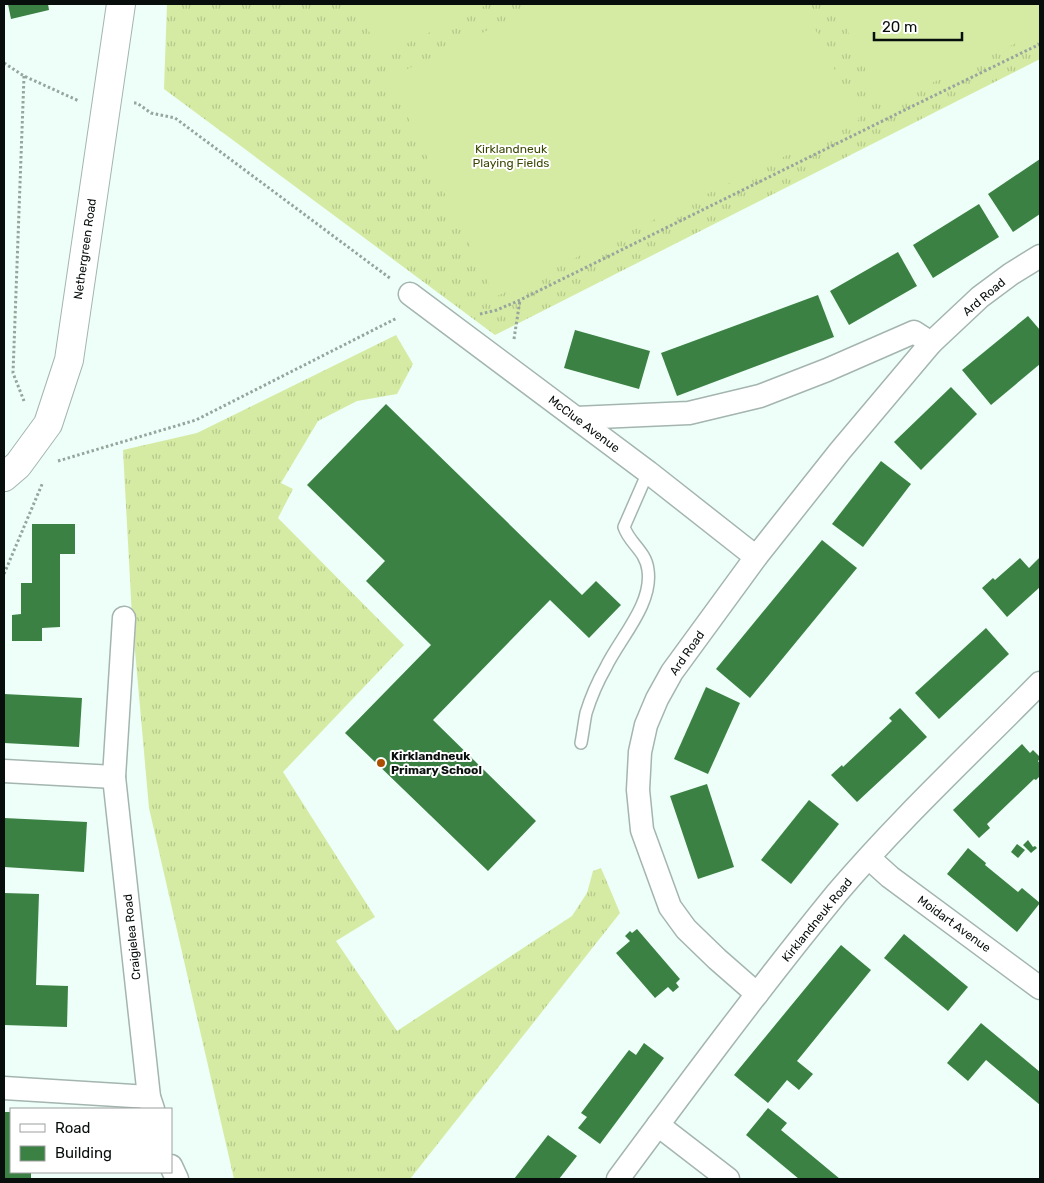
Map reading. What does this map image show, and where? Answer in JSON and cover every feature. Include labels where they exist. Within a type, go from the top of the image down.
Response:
[{"type":"street","name":"Nethergreen Road","points":[[4,477],[18,465],[48,424],[69,360],[121,4]]},
{"type":"street","name":"Ard Road","points":[[757,994],[686,929],[670,907],[642,830],[638,790],[640,752],[646,725],[657,699],[672,672],[756,557],[840,450],[931,343],[980,297],[1040,256]]},
{"type":"street","name":"McClue Avenue","points":[[417,299],[648,472],[756,557]]},
{"type":"street","points":[[576,418],[689,413],[760,396],[827,370],[914,332],[931,343]]},
{"type":"street","name":"Craigielea Road","points":[[4,1088],[151,1103],[114,777],[124,618]]},
{"type":"street","name":"Kirklandneuk Road","points":[[618,1179],[757,994],[838,893],[906,818],[1040,683]]},
{"type":"street","points":[[4,771],[114,777]]},
{"type":"street","name":"Moidart Avenue","points":[[869,858],[890,877],[1040,988]]},
{"type":"street","points":[[658,1125],[728,1179]]},
{"type":"lane","points":[[581,743],[586,713],[598,683],[635,618],[645,598],[649,582],[645,559],[626,533],[624,527],[648,472]]},
{"type":"path","points":[[448,322],[497,310],[520,300],[1040,44]]},
{"type":"path","points":[[4,63],[24,76],[79,101],[107,98]]},
{"type":"path","points":[[24,76],[13,373],[23,400],[48,424]]},
{"type":"path","points":[[52,462],[196,420],[417,299],[175,118],[151,114],[137,103]]},
{"type":"path","points":[[509,368],[520,300]]},
{"type":"green space","name":"Kirklandneuk Playing Fields","points":[[167,4],[1040,4],[1040,59],[495,335],[164,89]]},
{"type":"green space","points":[[356,4],[488,4],[381,56]]},
{"type":"green space","points":[[542,4],[803,4],[859,120],[495,297],[389,78]]},
{"type":"green space","points":[[835,4],[1040,4],[1040,32],[883,106]]},
{"type":"green space","points":[[396,335],[413,364],[397,394],[357,401],[318,421],[281,483],[293,489],[278,518],[404,645],[283,772],[375,917],[336,941],[397,1031],[572,916],[587,893],[593,871],[601,868],[620,913],[410,1179],[234,1179],[149,808],[132,617],[123,450],[197,433]]},
{"type":"building","points":[[8,4],[48,4],[49,10],[11,19]]},
{"type":"building","points":[[1040,159],[1040,214],[1013,232],[988,194]]},
{"type":"building","points":[[979,204],[999,237],[933,278],[913,245]]},
{"type":"building","points":[[898,252],[917,286],[849,325],[830,291]]},
{"type":"building","points":[[818,295],[834,337],[677,396],[661,353]]},
{"type":"building","points":[[1028,316],[1040,330],[1040,364],[991,405],[962,370]]},
{"type":"building","points":[[575,330],[650,351],[639,389],[564,368]]},
{"type":"building","points":[[951,387],[977,414],[921,470],[894,442]]},
{"type":"building","points":[[386,404],[582,595],[596,581],[621,605],[589,638],[550,600],[433,720],[536,821],[488,871],[345,733],[431,645],[366,581],[385,561],[307,485]]},
{"type":"building","points":[[881,461],[911,484],[863,547],[832,524]]},
{"type":"building","points":[[32,524],[75,524],[75,554],[60,554],[60,627],[42,628],[42,641],[12,641],[12,615],[21,614],[21,583],[32,583]]},
{"type":"building","points":[[822,540],[857,568],[750,698],[716,669]]},
{"type":"building","points":[[1040,557],[1040,587],[1007,617],[982,588],[993,578],[995,580],[1020,558],[1029,568]]},
{"type":"building","points":[[986,628],[1009,654],[939,719],[915,693]]},
{"type":"building","points":[[706,687],[740,703],[708,774],[674,759]]},
{"type":"building","points":[[4,694],[82,698],[79,747],[4,743]]},
{"type":"building","points":[[900,708],[927,737],[857,802],[831,775],[842,765],[843,767],[892,721],[889,718]]},
{"type":"building","points":[[1022,744],[1030,753],[1033,750],[1040,757],[1038,761],[1040,764],[1040,776],[1036,780],[1034,779],[987,824],[990,828],[979,838],[953,810]]},
{"type":"building","points":[[707,784],[734,867],[698,879],[670,796]]},
{"type":"building","points":[[809,800],[839,824],[791,884],[761,860]]},
{"type":"building","points":[[4,818],[87,822],[84,872],[4,867]]},
{"type":"building","points":[[1028,840],[1033,847],[1037,848],[1031,853],[1023,845]]},
{"type":"building","points":[[1017,844],[1025,850],[1018,858],[1011,852]]},
{"type":"building","points":[[968,848],[986,863],[985,865],[1018,892],[1022,888],[1040,903],[1017,932],[947,874]]},
{"type":"building","points":[[4,893],[39,894],[36,985],[68,986],[67,1027],[4,1025]]},
{"type":"building","points":[[637,929],[680,979],[676,983],[679,987],[673,992],[668,987],[655,998],[616,953],[630,941],[625,936],[630,931],[632,933]]},
{"type":"building","points":[[904,934],[968,987],[948,1011],[884,958]]},
{"type":"building","points":[[841,945],[871,970],[797,1061],[813,1074],[799,1090],[787,1080],[768,1103],[734,1075]]},
{"type":"building","points":[[981,1023],[1040,1072],[1040,1105],[986,1060],[968,1081],[947,1063]]},
{"type":"building","points":[[644,1043],[664,1058],[600,1144],[578,1128],[587,1117],[581,1113],[629,1050],[636,1055]]},
{"type":"building","points":[[768,1108],[787,1123],[781,1130],[840,1179],[799,1179],[746,1135]]},
{"type":"building","points":[[4,1112],[10,1112],[10,1173],[31,1173],[31,1179],[4,1179]]},
{"type":"building","points":[[548,1135],[577,1156],[559,1179],[514,1179]]},
{"type":"place","name":"Kirklandneuk Primary School","points":[[381,763]]}]
